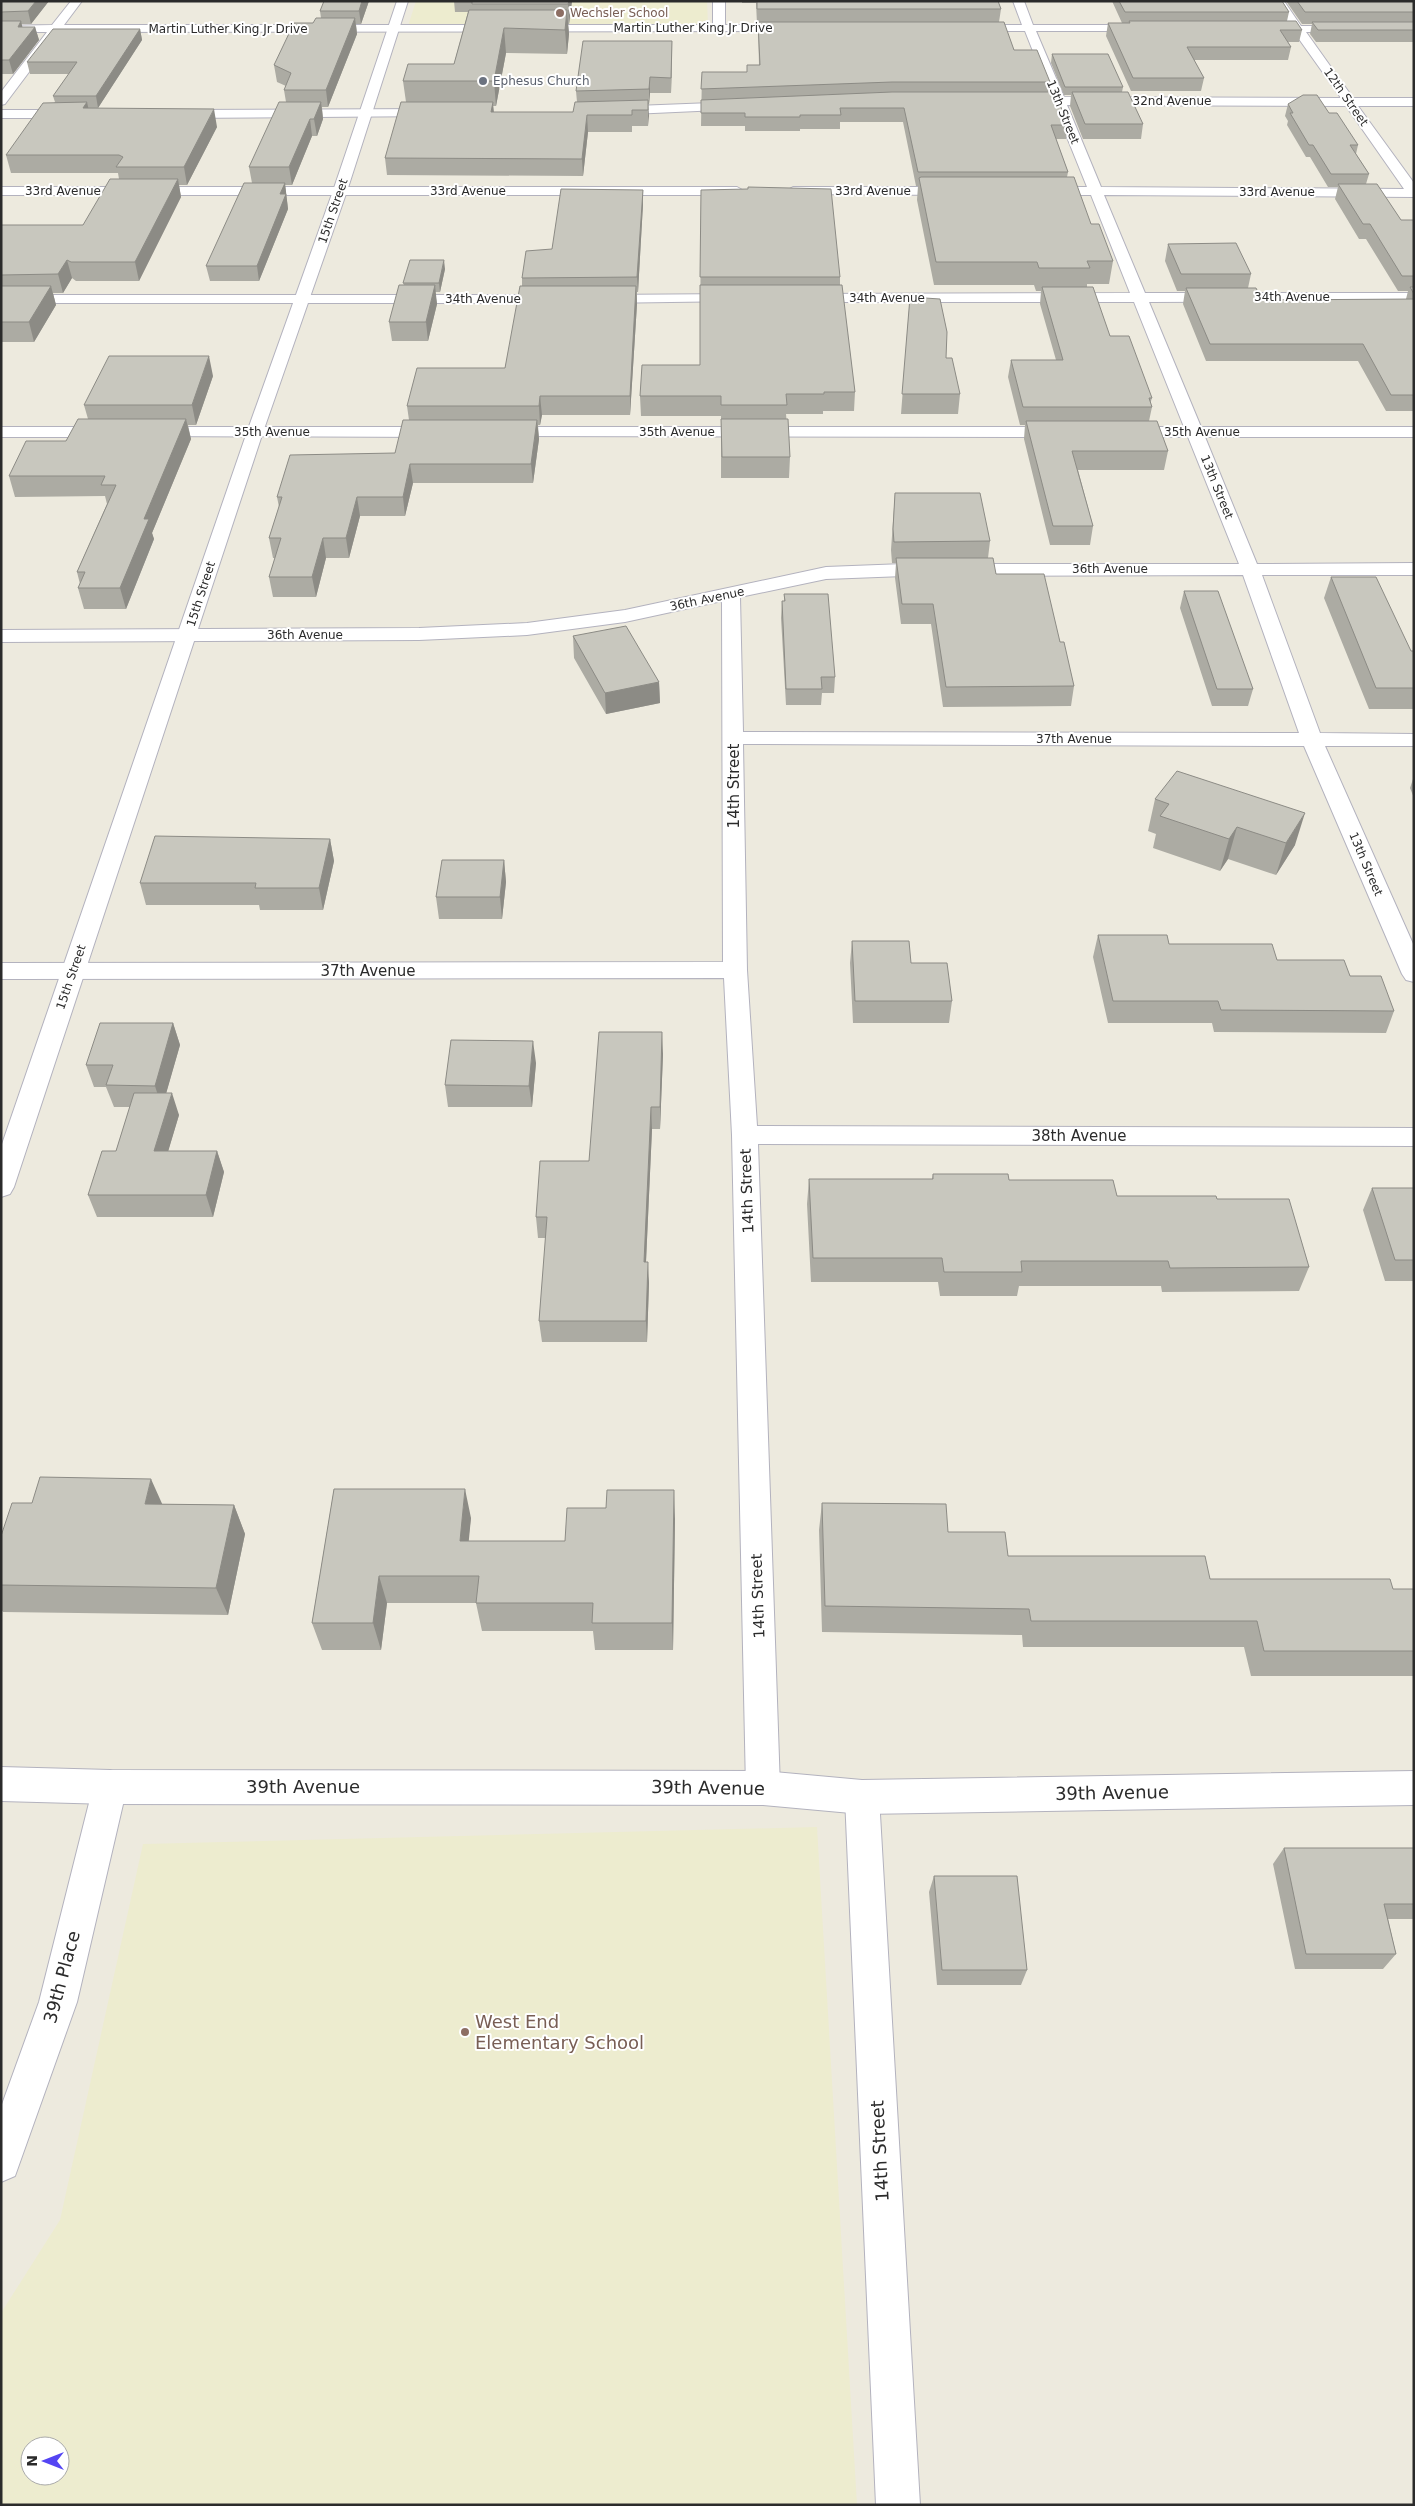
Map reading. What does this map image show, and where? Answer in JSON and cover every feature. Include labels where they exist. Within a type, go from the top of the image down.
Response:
[{"type":"street","points":[[1,101],[77,1]]},
{"type":"street","name":"15th Street","points":[[1,1187],[188,636],[254,432],[303,300],[403,1]]},
{"type":"street","points":[[719,1],[719,28]]},
{"type":"street","name":"13th Street","points":[[1018,1],[1094,191],[1250,568],[1312,740],[1414,974]]},
{"type":"street","name":"12th Street","points":[[1278,1],[1414,193]]},
{"type":"street","name":"Martin Luther King Jr Drive","points":[[1,29],[809,28]]},
{"type":"street","points":[[959,28],[1158,28]]},
{"type":"street","points":[[1248,29],[1414,29]]},
{"type":"street","name":"32nd Avenue","points":[[1010,101],[1414,102]]},
{"type":"street","points":[[593,112],[747,106]]},
{"type":"street","points":[[169,114],[446,113]]},
{"type":"street","points":[[1,114],[80,114]]},
{"type":"street","name":"33rd Avenue","points":[[1,191],[747,191]]},
{"type":"street","name":"33rd Avenue","points":[[777,191],[965,191]]},
{"type":"street","name":"33rd Avenue","points":[[1025,191],[1414,193]]},
{"type":"street","name":"34th Avenue","points":[[790,298],[1414,297]]},
{"type":"street","name":"34th Avenue","points":[[1,298],[303,300],[750,298]]},
{"type":"street","name":"35th Avenue","points":[[1,432],[454,432]]},
{"type":"street","name":"35th Avenue","points":[[484,432],[1074,432]]},
{"type":"street","name":"35th Avenue","points":[[1104,432],[1414,432]]},
{"type":"street","name":"36th Avenue","points":[[1,636],[419,634],[527,629],[625,616],[826,573],[904,570],[1414,569]]},
{"type":"street","name":"14th Street","points":[[731,594],[735,970],[745,1135],[763,1788]]},
{"type":"street","name":"37th Avenue","points":[[733,738],[1414,740]]},
{"type":"street","name":"37th Avenue","points":[[1,971],[735,970]]},
{"type":"street","name":"38th Avenue","points":[[745,1135],[1414,1138]]},
{"type":"street","name":"39th Avenue","points":[[1,1784],[110,1787],[763,1788],[862,1797],[1414,1788]]},
{"type":"street","name":"39th Place","points":[[1,2162],[58,2002],[110,1787]]},
{"type":"street","name":"14th Street","points":[[862,1797],[898,2505]]},
{"type":"shaded area","name":"Wechsler School","points":[[416,1],[707,1],[708,25],[408,26]]},
{"type":"shaded area","name":"West End Elementary School","points":[[817,1827],[857,2505],[1,2505],[1,2313],[60,2220],[143,1844]]},
{"type":"building","points":[[1,1],[36,1],[28,11],[1,12]]},
{"type":"building","points":[[324,1],[362,1],[359,11],[320,11]]},
{"type":"building","points":[[472,1],[569,1],[568,4],[472,4]]},
{"type":"building","points":[[757,1],[998,1],[1001,9],[757,9]]},
{"type":"building","points":[[1119,1],[1282,1],[1289,12],[1125,12]]},
{"type":"building","points":[[1297,1],[1414,1],[1414,12],[1305,12]]},
{"type":"building","points":[[469,10],[567,10],[565,30],[504,28],[494,81],[403,81],[408,64],[454,64]]},
{"type":"building","points":[[316,18],[355,18],[326,90],[284,90],[291,73],[274,65],[294,23],[313,23]]},
{"type":"building","points":[[1,21],[21,21],[18,27],[35,27],[9,60],[1,60]]},
{"type":"building","points":[[1129,21],[1296,21],[1302,30],[1280,30],[1291,47],[1187,47],[1204,78],[1133,78],[1108,23],[1130,23]]},
{"type":"building","points":[[758,22],[1004,22],[1014,50],[1037,50],[1050,82],[892,82],[701,89],[702,72],[747,72],[747,65],[760,65]]},
{"type":"building","points":[[1312,22],[1414,22],[1414,30],[1318,30]]},
{"type":"building","points":[[53,29],[140,29],[96,96],[53,96],[77,62],[27,62]]},
{"type":"building","points":[[583,41],[672,41],[671,78],[650,77],[649,89],[576,91]]},
{"type":"building","points":[[1052,54],[1108,54],[1123,87],[1065,87]]},
{"type":"building","points":[[892,92],[1055,92],[1068,125],[1051,125],[1068,172],[918,172],[904,108],[840,108],[841,115],[800,115],[800,117],[745,117],[745,113],[701,113],[701,100]]},
{"type":"building","points":[[1072,92],[1128,92],[1143,124],[1085,124]]},
{"type":"building","points":[[1303,95],[1317,95],[1329,113],[1337,113],[1358,145],[1350,145],[1369,174],[1331,174],[1313,145],[1309,145],[1290,113],[1293,113],[1288,104]]},
{"type":"building","points":[[648,100],[648,110],[632,110],[632,115],[587,115],[582,159],[385,158],[401,102],[493,102],[491,112],[573,112],[575,102]]},
{"type":"building","points":[[87,102],[83,108],[214,109],[184,167],[116,167],[123,157],[119,155],[6,155],[43,103]]},
{"type":"building","points":[[279,102],[321,102],[314,119],[310,119],[289,167],[249,167]]},
{"type":"building","points":[[1074,177],[1091,224],[1099,224],[1113,261],[1087,261],[1090,268],[1039,268],[1037,262],[936,262],[919,178]]},
{"type":"building","points":[[110,179],[178,179],[135,262],[71,262],[67,260],[58,274],[1,275],[1,225],[83,225]]},
{"type":"building","points":[[244,183],[285,183],[280,194],[286,194],[257,266],[206,266]]},
{"type":"building","points":[[1338,184],[1377,184],[1401,220],[1414,220],[1414,276],[1402,276],[1370,224],[1363,224]]},
{"type":"building","points":[[748,187],[831,189],[840,277],[700,277],[701,190],[748,189]]},
{"type":"building","points":[[561,189],[643,190],[637,277],[522,278],[526,251],[552,249]]},
{"type":"building","points":[[1236,243],[1251,274],[1181,274],[1168,244]]},
{"type":"building","points":[[410,260],[444,260],[439,283],[403,283]]},
{"type":"building","points":[[399,285],[435,285],[426,322],[389,322]]},
{"type":"building","points":[[700,285],[842,285],[855,392],[786,394],[787,405],[721,405],[721,396],[640,396],[642,365],[700,365]]},
{"type":"building","points":[[1,286],[51,286],[29,322],[1,322]]},
{"type":"building","points":[[520,286],[636,286],[630,396],[540,396],[539,406],[407,406],[417,368],[505,368]]},
{"type":"building","points":[[1042,287],[1093,287],[1110,336],[1129,336],[1152,398],[1149,398],[1152,407],[1023,407],[1011,360],[1063,360]]},
{"type":"building","points":[[1186,288],[1256,288],[1262,300],[1414,299],[1414,395],[1391,395],[1363,344],[1210,344]]},
{"type":"building","points":[[910,297],[940,299],[947,332],[946,358],[952,358],[960,394],[902,394]]},
{"type":"building","points":[[109,356],[209,356],[192,405],[84,405]]},
{"type":"building","points":[[78,419],[186,419],[144,519],[149,519],[120,588],[78,588],[85,572],[77,572],[116,485],[101,485],[105,476],[9,476],[26,441],[66,441]]},
{"type":"building","points":[[721,419],[788,419],[790,457],[722,457]]},
{"type":"building","points":[[403,420],[537,420],[531,464],[410,464],[403,497],[357,497],[346,538],[323,538],[312,577],[269,577],[281,538],[269,538],[282,497],[277,497],[290,455],[395,453]]},
{"type":"building","points":[[1026,421],[1157,421],[1168,451],[1072,451],[1093,526],[1053,526]]},
{"type":"building","points":[[895,493],[980,493],[990,541],[894,542]]},
{"type":"building","points":[[896,558],[993,558],[996,574],[1044,574],[1060,642],[1064,642],[1074,686],[946,687],[933,604],[902,604]]},
{"type":"building","points":[[1331,577],[1376,577],[1411,651],[1414,651],[1414,688],[1376,688]]},
{"type":"building","points":[[1184,591],[1218,591],[1253,689],[1217,689]]},
{"type":"building","points":[[784,594],[828,594],[835,677],[821,677],[822,689],[786,689],[782,601],[785,601]]},
{"type":"building","points":[[626,626],[659,682],[605,693],[573,636]]},
{"type":"building","points":[[1177,771],[1305,813],[1286,843],[1237,827],[1229,839],[1160,816],[1169,804],[1155,799]]},
{"type":"building","points":[[155,836],[330,839],[319,888],[255,888],[256,883],[140,883]]},
{"type":"building","points":[[442,860],[504,860],[500,897],[436,897]]},
{"type":"building","points":[[1098,935],[1167,935],[1169,944],[1272,944],[1277,960],[1344,960],[1350,976],[1381,976],[1394,1011],[1221,1010],[1218,1001],[1113,1001]]},
{"type":"building","points":[[852,941],[909,941],[911,963],[947,963],[952,1001],[855,1001]]},
{"type":"building","points":[[100,1023],[173,1023],[155,1086],[106,1085],[113,1065],[86,1065]]},
{"type":"building","points":[[599,1032],[662,1032],[660,1107],[651,1107],[644,1262],[648,1262],[646,1321],[539,1321],[547,1217],[536,1217],[540,1161],[589,1161]]},
{"type":"building","points":[[451,1040],[533,1041],[529,1086],[445,1085]]},
{"type":"building","points":[[134,1093],[172,1093],[154,1151],[217,1151],[206,1195],[88,1195],[102,1151],[116,1151]]},
{"type":"building","points":[[933,1174],[1008,1174],[1009,1180],[1113,1180],[1117,1196],[1216,1196],[1217,1199],[1289,1199],[1309,1267],[1170,1268],[1168,1261],[1021,1261],[1022,1272],[944,1272],[942,1258],[813,1258],[809,1179],[933,1179]]},
{"type":"building","points":[[1372,1188],[1414,1188],[1414,1260],[1395,1260]]},
{"type":"building","points":[[40,1477],[151,1479],[145,1504],[234,1505],[216,1588],[1,1585],[1,1536],[12,1503],[32,1503]]},
{"type":"building","points":[[334,1489],[465,1489],[460,1541],[565,1541],[567,1508],[606,1508],[607,1490],[674,1490],[672,1623],[592,1623],[593,1603],[476,1603],[479,1576],[379,1576],[373,1623],[312,1623]]},
{"type":"building","points":[[822,1503],[946,1504],[948,1532],[1005,1532],[1008,1556],[1205,1556],[1210,1579],[1390,1579],[1393,1589],[1414,1589],[1414,1651],[1264,1651],[1257,1621],[1031,1621],[1029,1609],[825,1606]]},
{"type":"building","points":[[1284,1848],[1414,1848],[1414,1904],[1384,1904],[1396,1954],[1306,1954]]},
{"type":"building","points":[[934,1876],[1017,1876],[1027,1970],[942,1970]]},
{"type":"place","name":"Wechsler School","points":[[560,13]]},
{"type":"place","name":"Ephesus Church","points":[[483,81]]},
{"type":"place","name":"West End Elementary School","points":[[465,2032]]}]
